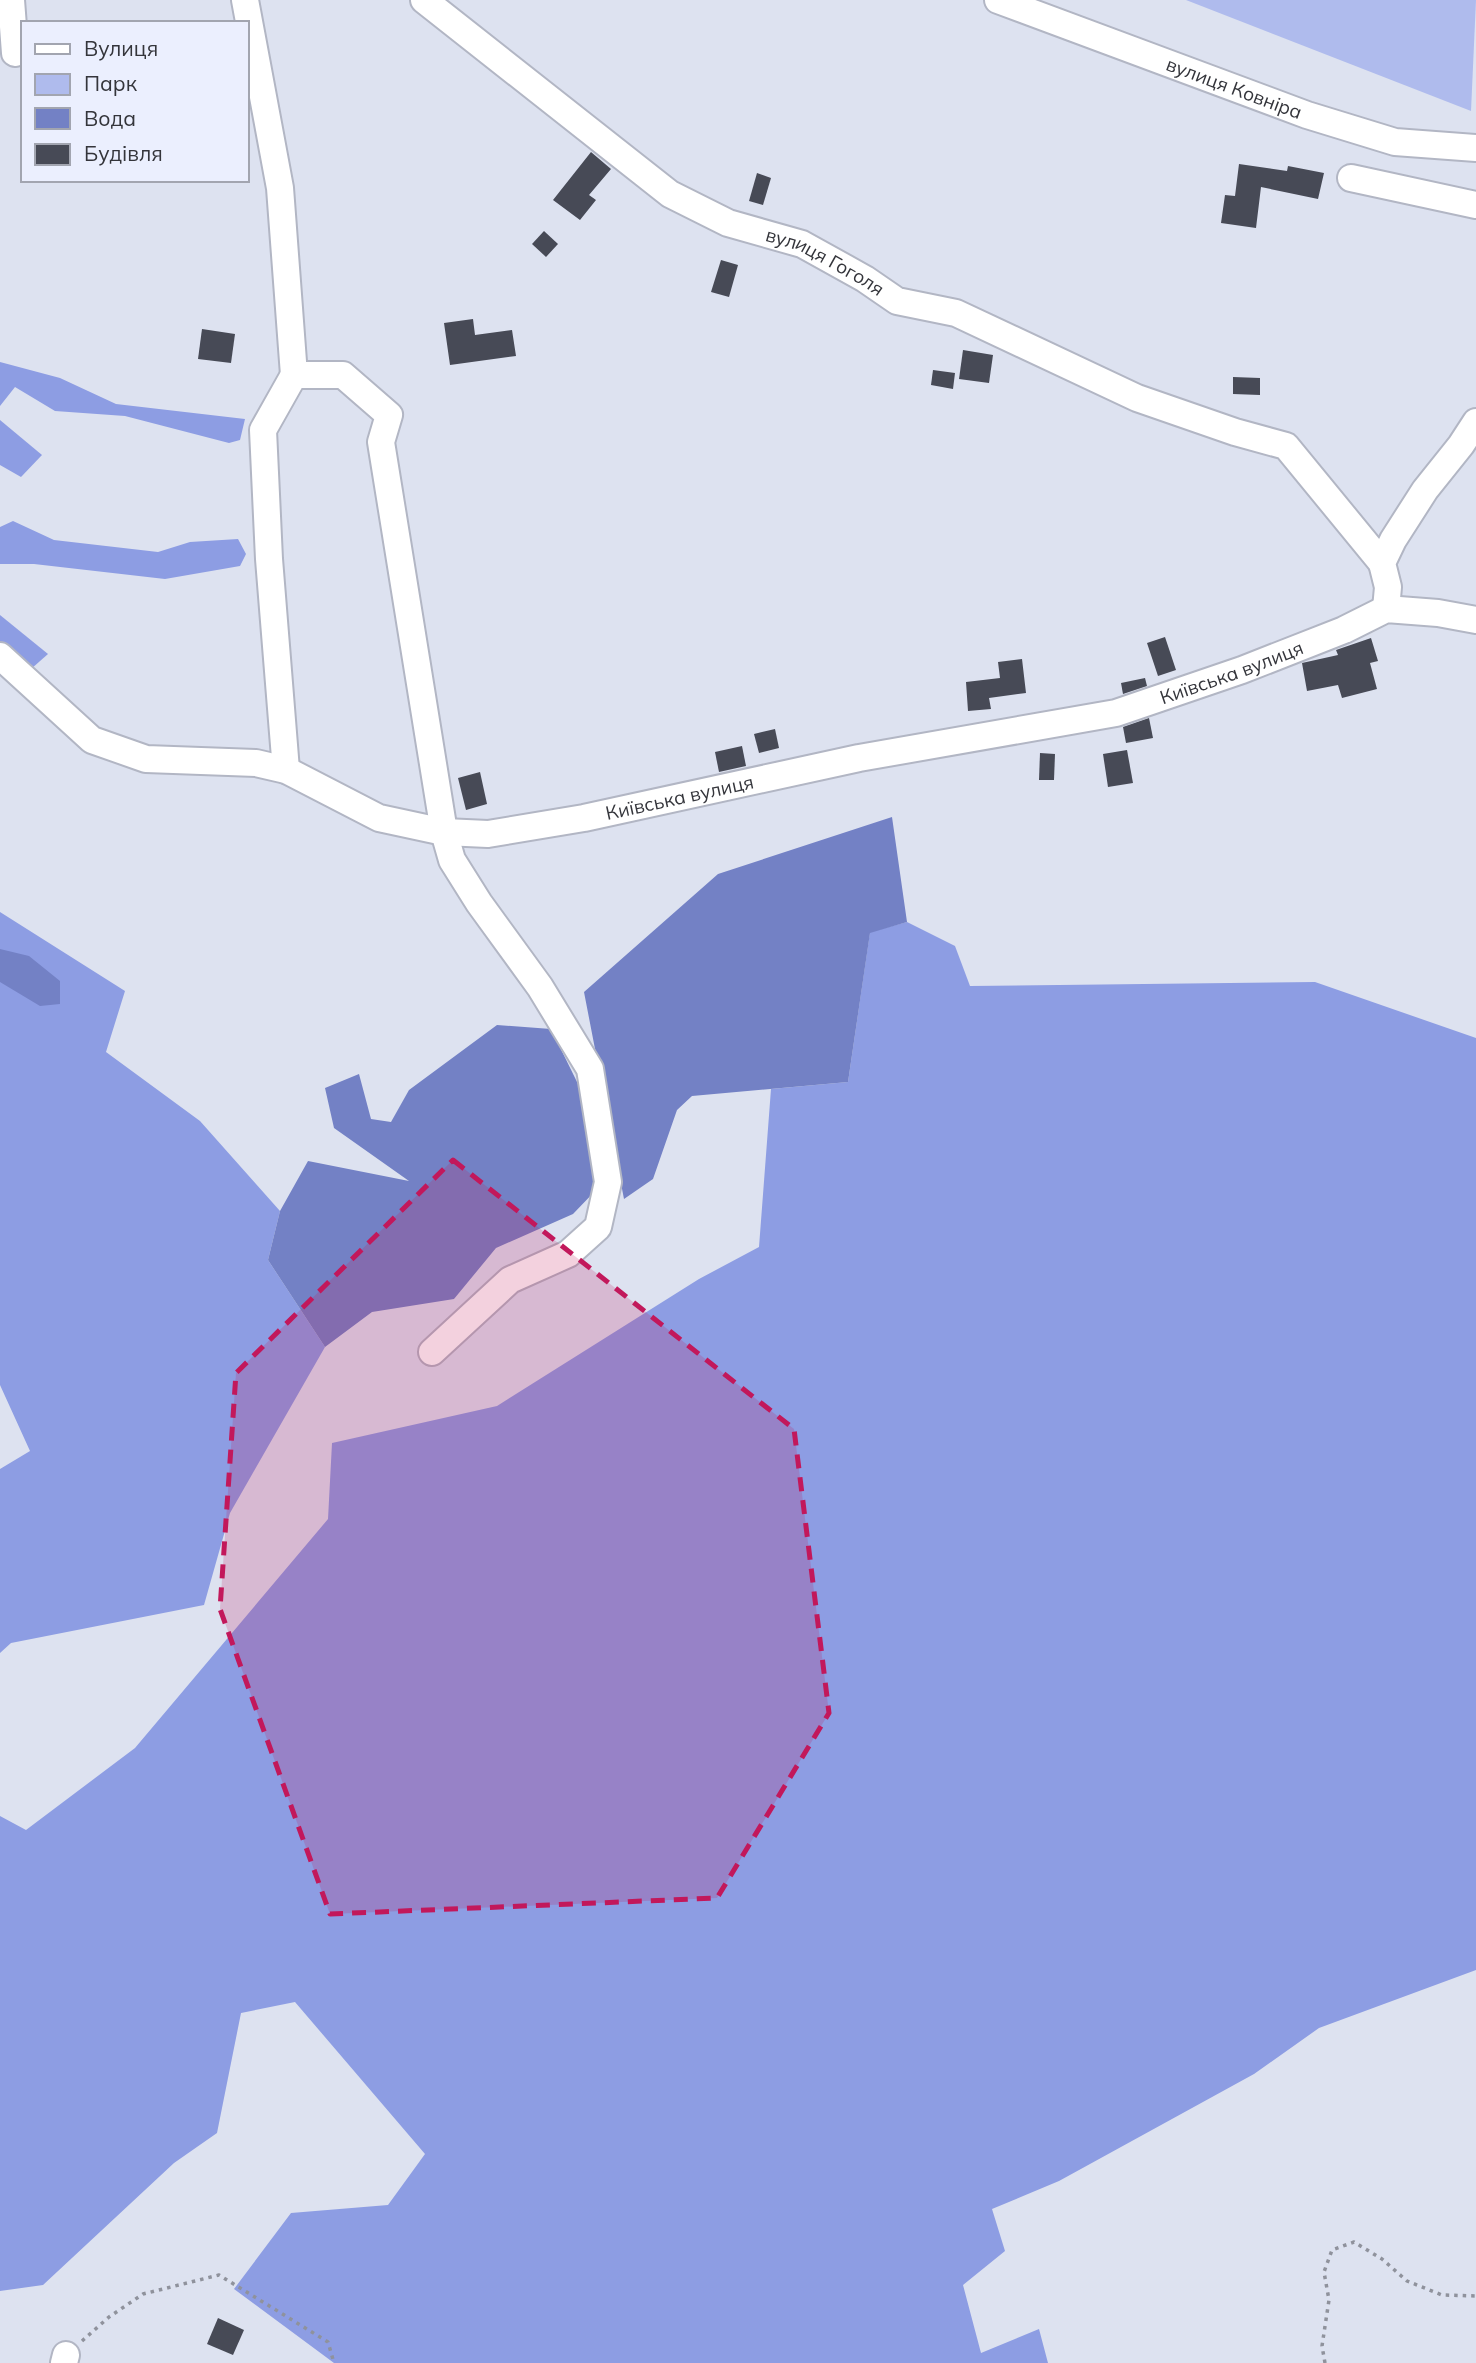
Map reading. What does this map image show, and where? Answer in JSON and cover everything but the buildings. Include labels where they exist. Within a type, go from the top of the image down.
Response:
[{"type":"street","points":[[11,0],[15,53]]},
{"type":"street","points":[[245,0],[280,188],[295,375],[262,430],[286,771]]},
{"type":"street","name":"вулиця Гоголя","points":[[424,0],[681,200],[728,223],[802,244],[897,300],[956,313],[1137,398],[1235,432],[1286,446],[1382,563]]},
{"type":"street","name":"вулиця Ковніра","points":[[998,0],[1307,115],[1395,142],[1476,148]]},
{"type":"street","points":[[1351,178],[1476,205]]},
{"type":"street","points":[[295,375],[343,375],[389,415],[381,442],[444,832],[452,860],[540,987],[590,1069],[608,1182],[598,1227],[568,1254],[510,1280],[432,1352]]},
{"type":"street","points":[[1476,422],[1425,490],[1393,540],[1382,563],[1388,587],[1386,609],[1438,613],[1476,620]]},
{"type":"street","name":"Київська вулиця","points":[[0,656],[92,740],[146,760],[256,763],[286,771],[379,818],[444,832],[488,834],[584,818],[859,758],[1116,713],[1242,670],[1344,631],[1386,609]]},
{"type":"path","points":[[1325,2363],[1322,2346],[1329,2300],[1324,2272],[1332,2250],[1354,2242],[1382,2259],[1407,2281],[1442,2295],[1476,2296]]},
{"type":"path","points":[[65,2359],[109,2316],[143,2294],[219,2274],[328,2342],[334,2363]]},
{"type":"highlighted area","points":[[453,1160],[794,1429],[829,1713],[717,1898],[330,1914],[220,1609],[236,1373]]},
{"type":"green space","points":[[1186,0],[1476,0],[1471,111]]},
{"type":"shaded area","points":[[0,362],[60,378],[116,404],[245,419],[240,440],[229,443],[125,416],[55,411],[15,387],[0,406]]},
{"type":"shaded area","points":[[0,420],[42,455],[21,477],[0,465]]},
{"type":"shaded area","points":[[13,521],[54,540],[158,552],[190,542],[238,539],[246,554],[240,566],[165,579],[34,564],[0,564],[0,527]]},
{"type":"shaded area","points":[[0,615],[48,654],[31,669],[0,645]]},
{"type":"shaded area","points":[[0,912],[125,991],[106,1052],[200,1121],[280,1211],[268,1260],[325,1347],[230,1513],[204,1605],[11,1643],[0,1653],[0,1469],[30,1451],[0,1385]]},
{"type":"shaded area","points":[[907,922],[955,946],[970,986],[1315,982],[1476,1038],[1476,1970],[1319,2028],[1254,2074],[1059,2181],[992,2209],[1005,2251],[963,2285],[981,2353],[1039,2329],[1048,2363],[334,2363],[234,2289],[291,2213],[388,2205],[425,2154],[295,2002],[241,2013],[217,2133],[174,2163],[43,2285],[0,2291],[0,1816],[26,1830],[135,1748],[328,1519],[332,1443],[497,1406],[699,1279],[759,1247],[771,1089],[848,1082],[870,932]]},
{"type":"water","points":[[892,817],[907,922],[870,933],[848,1082],[692,1096],[677,1110],[653,1179],[624,1199],[584,992],[718,874]]},
{"type":"water","points":[[0,949],[29,956],[60,981],[60,1004],[40,1006],[0,982]]},
{"type":"water","points":[[497,1025],[551,1029],[579,1086],[598,1188],[573,1214],[496,1248],[454,1299],[372,1312],[325,1347],[268,1260],[280,1211],[308,1161],[409,1181],[334,1128],[325,1088],[359,1074],[371,1119],[391,1122],[409,1090]]}]
